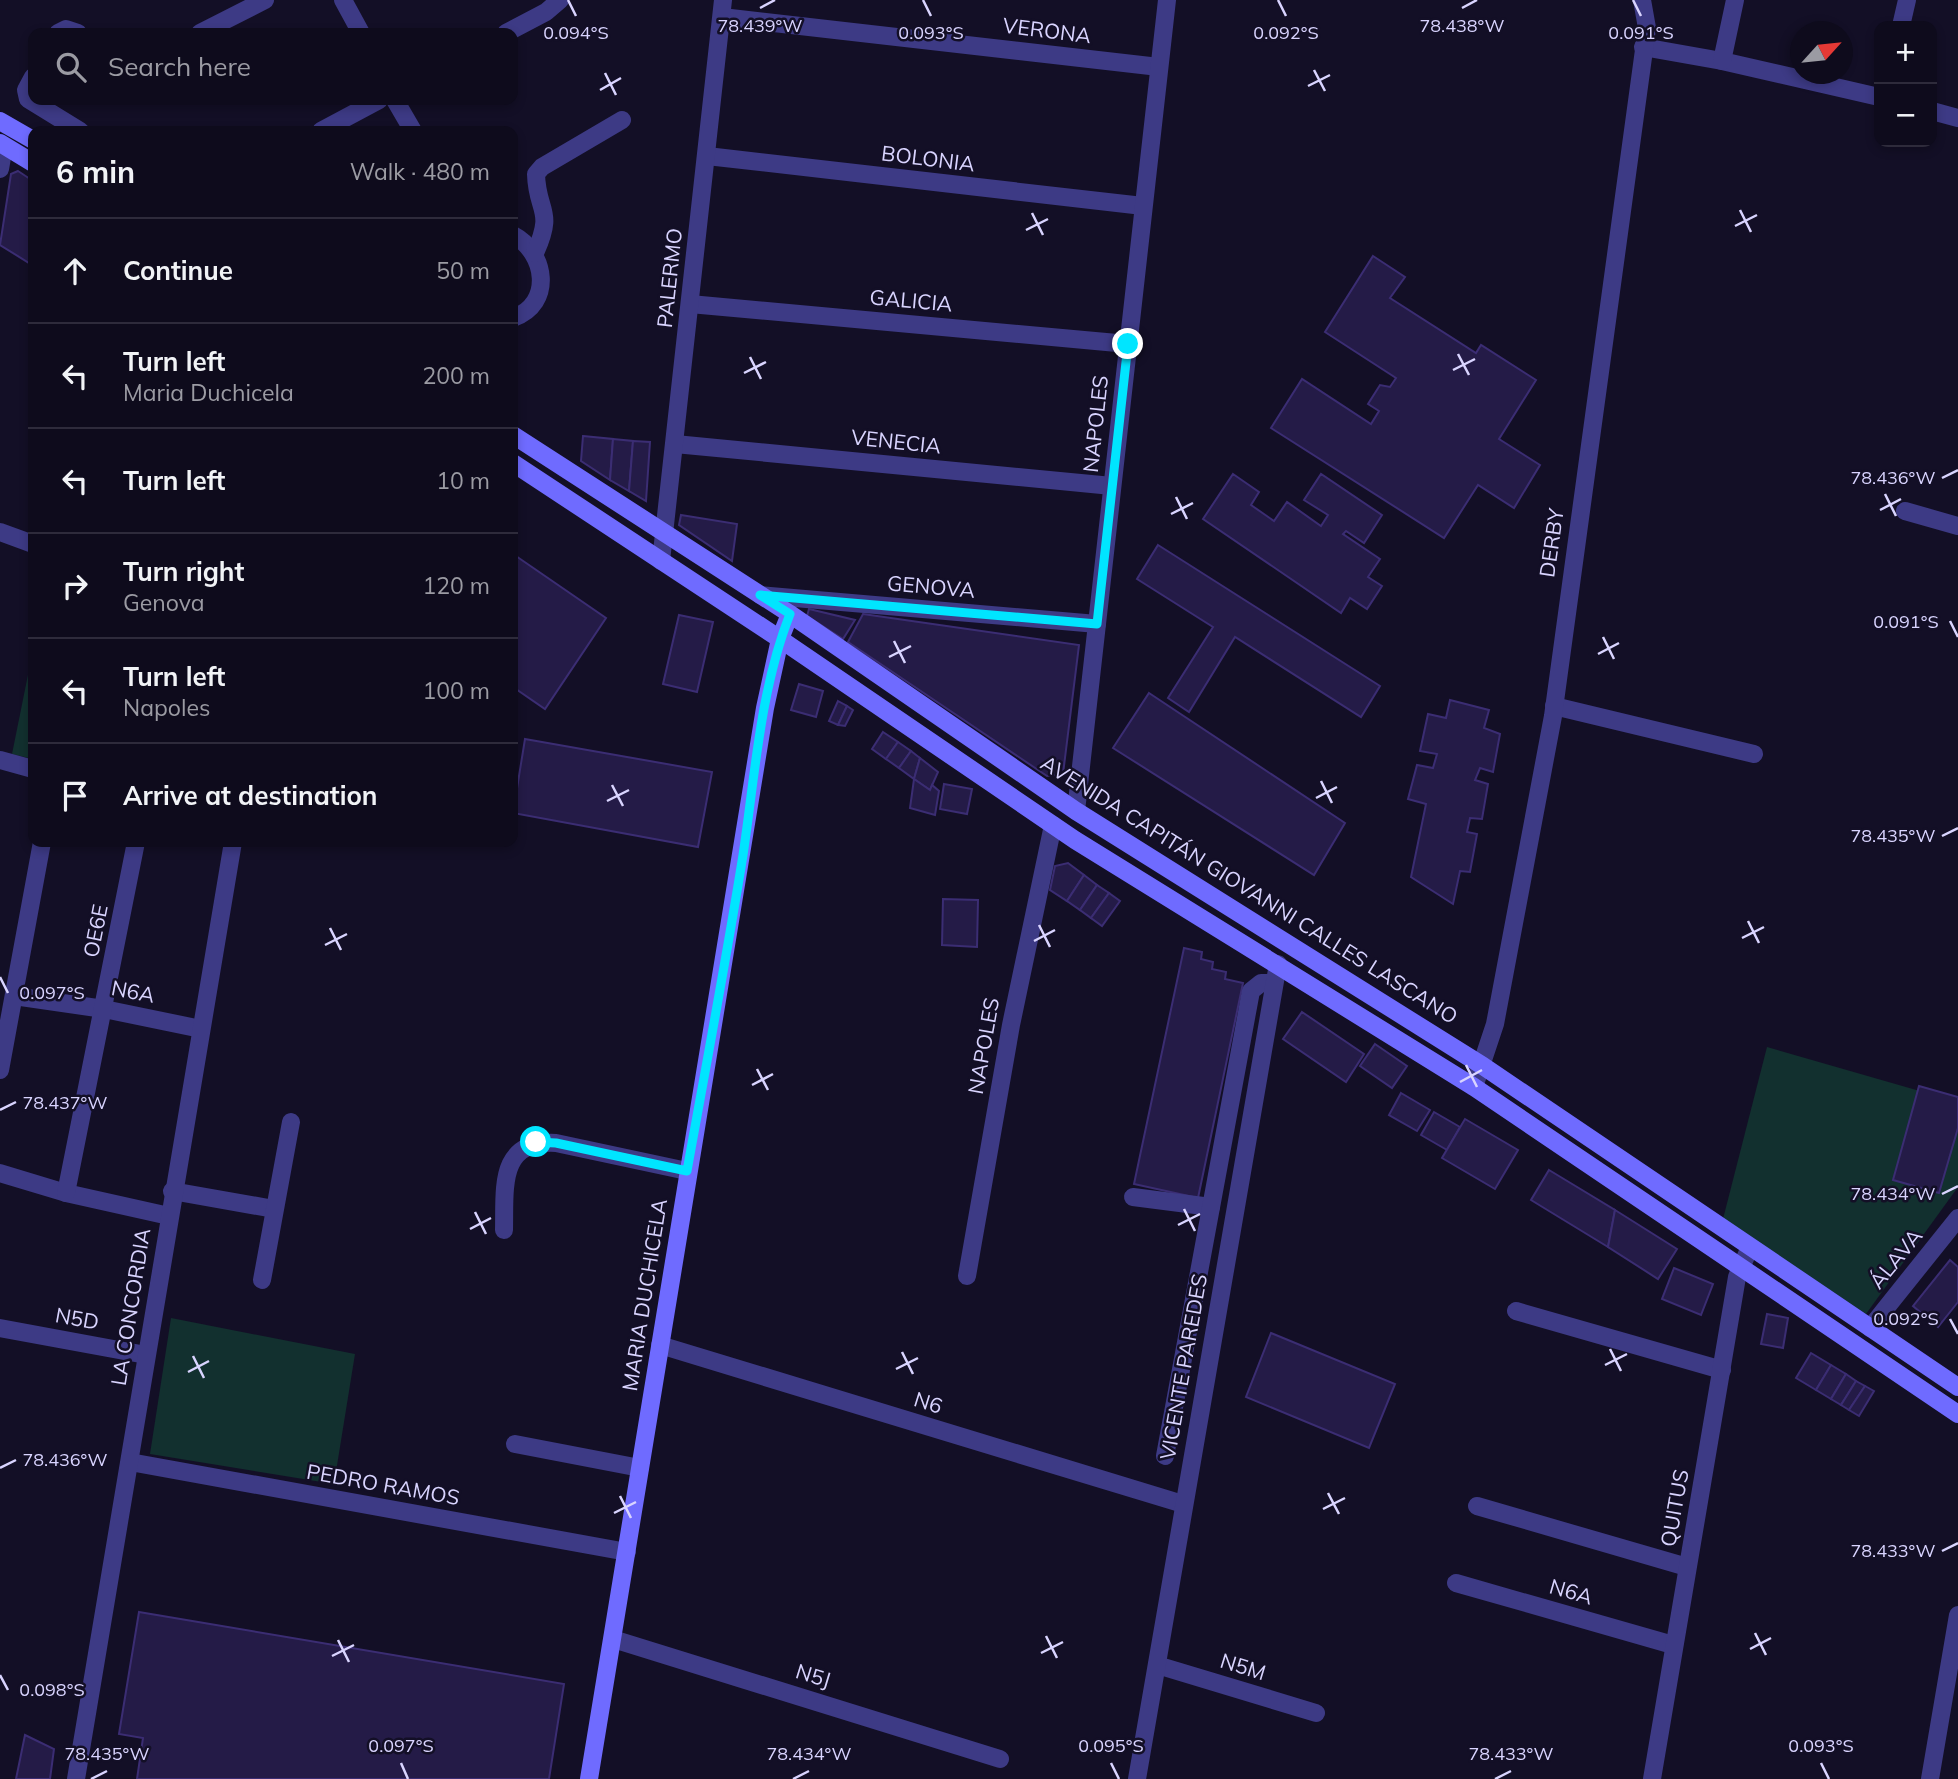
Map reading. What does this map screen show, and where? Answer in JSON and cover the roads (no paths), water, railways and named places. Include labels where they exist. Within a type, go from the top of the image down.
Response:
[{"type":"main road","points":[[0,121],[28,137]]},
{"type":"main road","points":[[2,145],[28,160]]},
{"type":"main road","name":"AVENIDA CAPITÁN GIOVANNI CALLES LASCANO","points":[[518,438],[790,614],[1076,811],[1483,1066],[1958,1387]]},
{"type":"main road","points":[[518,466],[780,639],[1053,825],[1474,1087],[1958,1414]]},
{"type":"main road","name":"MARIA DUCHICELA","points":[[589,1779],[765,708],[780,639],[790,614]]},
{"type":"street","points":[[210,28],[265,0]]},
{"type":"street","points":[[344,0],[358,28]]},
{"type":"street","points":[[516,28],[546,12],[560,0]]},
{"type":"street","name":"NAPOLES","points":[[1076,811],[1167,0]]},
{"type":"street","name":"DERBY","points":[[1474,1087],[1495,1024],[1525,880],[1554,706],[1647,28],[1642,0]]},
{"type":"street","points":[[1722,61],[1735,0]]},
{"type":"street","points":[[1902,21],[1907,0]]},
{"type":"street","name":"VERONA","points":[[722,8],[1159,67]]},
{"type":"street","name":"PALERMO","points":[[661,561],[722,8]]},
{"type":"street","points":[[1643,47],[1722,61],[1874,96]]},
{"type":"street","points":[[38,105],[72,126]]},
{"type":"street","points":[[330,126],[369,105]]},
{"type":"street","points":[[399,105],[410,126]]},
{"type":"street","points":[[1937,112],[1958,118]]},
{"type":"street","points":[[535,253],[545,231],[545,210],[536,174],[542,167],[622,120]]},
{"type":"street","points":[[0,169],[2,145]]},
{"type":"street","name":"BOLONIA","points":[[707,156],[1143,206]]},
{"type":"street","points":[[518,238],[535,253],[541,267],[538,296],[529,308],[518,315]]},
{"type":"street","name":"GALICIA","points":[[690,304],[1128,344]]},
{"type":"street","name":"VENECIA","points":[[675,444],[1112,486]]},
{"type":"street","points":[[1905,511],[1958,526]]},
{"type":"street","points":[[0,532],[28,542]]},
{"type":"street","name":"GENOVA","points":[[760,595],[1097,624]]},
{"type":"street","points":[[1554,706],[1755,754]]},
{"type":"street","points":[[0,760],[28,768]]},
{"type":"street","name":"NAPOLES","points":[[967,1276],[1011,1025],[1053,825]]},
{"type":"street","points":[[0,1070],[42,847]]},
{"type":"street","name":"OE6E","points":[[66,1193],[135,847]]},
{"type":"street","name":"LA CONCORDIA","points":[[76,1779],[130,1462],[172,1191],[232,847]]},
{"type":"street","name":"VICENTE PAREDES","points":[[1137,1779],[1278,964]]},
{"type":"street","points":[[1165,1456],[1251,991],[1261,983],[1274,983]]},
{"type":"street","name":"N6A","points":[[14,996],[104,1009],[201,1029]]},
{"type":"street","points":[[262,1280],[291,1122]]},
{"type":"street","points":[[504,1230],[505,1177],[517,1153],[536,1142],[556,1143],[687,1171]]},
{"type":"street","points":[[0,1173],[66,1193],[169,1216]]},
{"type":"street","points":[[172,1191],[274,1209]]},
{"type":"street","points":[[1133,1198],[1211,1207]]},
{"type":"street","name":"ÁLAVA","points":[[1870,1328],[1958,1218]]},
{"type":"street","name":"QUITUS","points":[[1652,1779],[1722,1370],[1741,1267],[1750,1247]]},
{"type":"street","points":[[1516,1311],[1722,1370]]},
{"type":"street","name":"N5D","points":[[0,1328],[146,1355]]},
{"type":"street","name":"N6","points":[[660,1345],[1183,1504]]},
{"type":"street","points":[[515,1444],[640,1468]]},
{"type":"street","name":"PEDRO RAMOS","points":[[130,1462],[627,1552]]},
{"type":"street","points":[[1477,1506],[1687,1567]]},
{"type":"street","name":"N6A","points":[[1456,1583],[1673,1645]]},
{"type":"street","points":[[1930,1779],[1958,1615]]},
{"type":"street","name":"N5J","points":[[613,1639],[1000,1759]]},
{"type":"street","name":"N5M","points":[[1157,1665],[1316,1713]]}]
